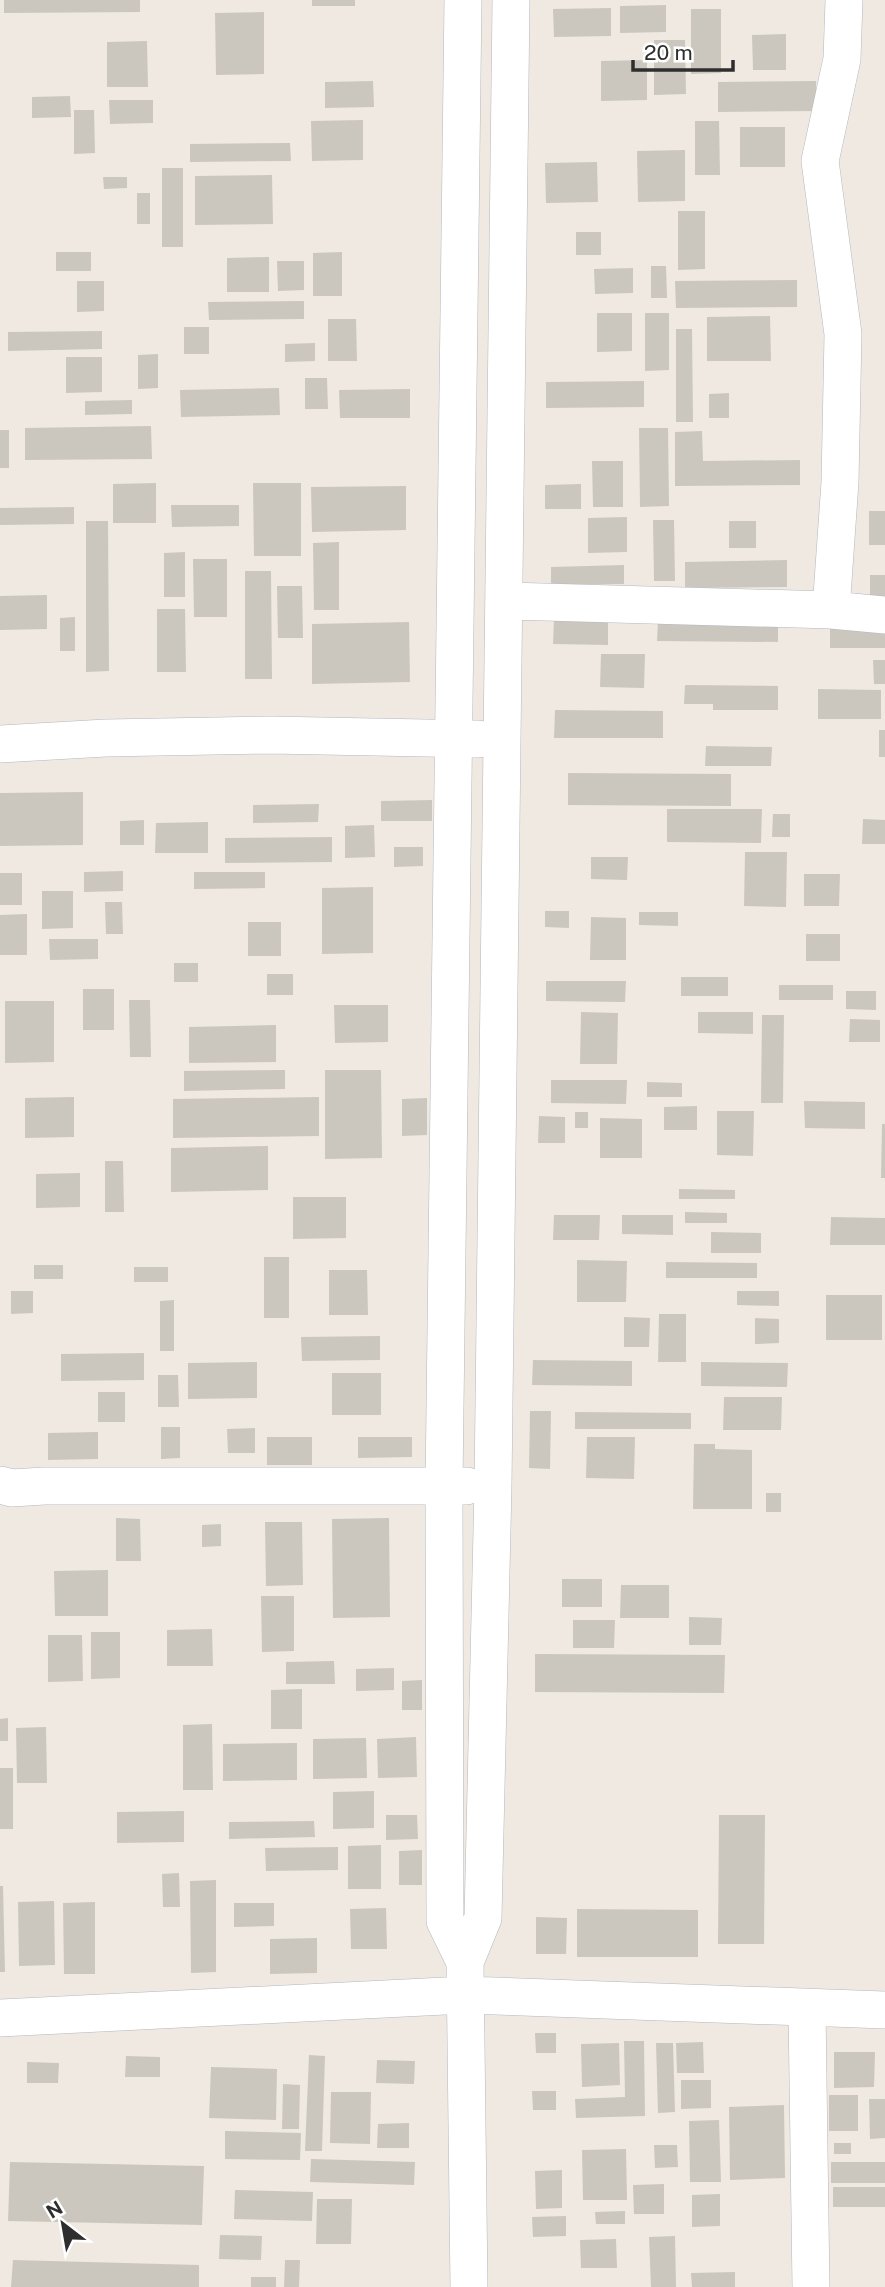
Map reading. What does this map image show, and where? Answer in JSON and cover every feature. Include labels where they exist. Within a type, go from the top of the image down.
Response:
[{"type":"street","points":[[463,0],[444,1486],[444,1921],[465,1978]]},
{"type":"street","points":[[469,2287],[465,1978],[483,1918],[493,1486],[511,0]]},
{"type":"street","points":[[831,610],[840,482],[843,334],[820,161],[842,59],[844,0]]},
{"type":"street","points":[[504,601],[831,610],[885,615]]},
{"type":"street","points":[[0,744],[106,738],[270,735],[503,739]]},
{"type":"street","points":[[0,1485],[12,1488],[493,1486]]},
{"type":"street","points":[[0,2018],[465,1978],[807,2009],[885,2010]]},
{"type":"street","points":[[807,2009],[811,2287]]},
{"type":"building","points":[[4,0],[140,0],[140,12],[4,13]]},
{"type":"building","points":[[312,0],[355,0],[355,6],[312,6]]},
{"type":"building","points":[[666,5],[666,32],[620,33],[620,6]]},
{"type":"building","points":[[611,8],[611,36],[554,37],[553,9]]},
{"type":"building","points":[[691,9],[721,9],[721,73],[691,74]]},
{"type":"building","points":[[264,12],[264,74],[216,75],[215,13]]},
{"type":"building","points":[[786,34],[786,70],[753,70],[752,35]]},
{"type":"building","points":[[654,40],[685,40],[686,94],[654,95]]},
{"type":"building","points":[[147,41],[148,87],[107,87],[107,42]]},
{"type":"building","points":[[647,60],[647,100],[601,101],[601,61]]},
{"type":"building","points":[[373,81],[374,107],[325,108],[325,82]]},
{"type":"building","points":[[816,81],[816,111],[718,112],[718,82]]},
{"type":"building","points":[[70,96],[71,117],[32,118],[32,97]]},
{"type":"building","points":[[109,100],[153,100],[153,123],[110,124]]},
{"type":"building","points":[[74,110],[94,110],[95,153],[74,154]]},
{"type":"building","points":[[363,120],[363,160],[312,161],[311,121]]},
{"type":"building","points":[[695,121],[719,121],[720,175],[695,175]]},
{"type":"building","points":[[740,127],[785,127],[785,167],[740,167]]},
{"type":"building","points":[[290,143],[291,161],[190,162],[190,144]]},
{"type":"building","points":[[685,150],[685,201],[638,202],[637,151]]},
{"type":"building","points":[[597,162],[598,202],[546,203],[545,163]]},
{"type":"building","points":[[162,168],[183,168],[183,247],[162,247]]},
{"type":"building","points":[[272,175],[273,224],[195,225],[195,176]]},
{"type":"building","points":[[103,177],[127,177],[127,188],[104,189]]},
{"type":"building","points":[[137,193],[150,193],[150,224],[137,224]]},
{"type":"building","points":[[678,211],[705,211],[705,269],[678,270]]},
{"type":"building","points":[[576,232],[601,232],[601,255],[576,255]]},
{"type":"building","points":[[56,252],[91,252],[91,271],[56,271]]},
{"type":"building","points":[[342,252],[342,296],[313,296],[313,253]]},
{"type":"building","points":[[269,257],[269,292],[227,292],[227,258]]},
{"type":"building","points":[[277,261],[304,261],[304,290],[278,291]]},
{"type":"building","points":[[651,266],[666,266],[667,298],[651,298]]},
{"type":"building","points":[[633,268],[633,293],[595,294],[594,269]]},
{"type":"building","points":[[797,280],[797,307],[676,308],[675,281]]},
{"type":"building","points":[[77,281],[104,281],[104,311],[77,312]]},
{"type":"building","points":[[304,301],[304,319],[209,320],[208,302]]},
{"type":"building","points":[[597,313],[632,313],[632,351],[597,352]]},
{"type":"building","points":[[645,313],[669,313],[669,370],[645,371]]},
{"type":"building","points":[[770,316],[771,361],[707,361],[707,317]]},
{"type":"building","points":[[328,319],[356,319],[357,361],[328,361]]},
{"type":"building","points":[[184,327],[209,327],[209,354],[184,354]]},
{"type":"building","points":[[676,329],[692,329],[693,422],[676,422]]},
{"type":"building","points":[[102,331],[102,349],[8,351],[8,332]]},
{"type":"building","points":[[315,343],[315,361],[285,362],[285,344]]},
{"type":"building","points":[[158,354],[158,388],[138,389],[138,355]]},
{"type":"building","points":[[66,357],[102,357],[102,392],[66,393]]},
{"type":"building","points":[[305,378],[327,378],[328,409],[305,409]]},
{"type":"building","points":[[644,381],[644,407],[546,408],[546,382]]},
{"type":"building","points":[[279,388],[280,415],[181,417],[180,390]]},
{"type":"building","points":[[410,389],[410,418],[340,418],[339,390]]},
{"type":"building","points":[[729,393],[729,418],[709,418],[709,394]]},
{"type":"building","points":[[132,400],[132,414],[85,415],[85,401]]},
{"type":"building","points":[[151,426],[152,459],[25,460],[25,428]]},
{"type":"building","points":[[639,428],[668,428],[669,506],[640,507]]},
{"type":"building","points":[[0,430],[9,430],[9,468],[0,468]]},
{"type":"building","points":[[702,431],[703,461],[800,460],[800,485],[675,486],[675,432]]},
{"type":"building","points":[[592,461],[623,461],[623,507],[593,507]]},
{"type":"building","points":[[156,483],[156,523],[113,523],[113,484]]},
{"type":"building","points":[[253,483],[301,483],[301,556],[254,556]]},
{"type":"building","points":[[581,484],[581,509],[545,509],[545,485]]},
{"type":"building","points":[[406,486],[406,530],[312,532],[311,487]]},
{"type":"building","points":[[171,505],[239,505],[239,526],[172,527]]},
{"type":"building","points":[[74,507],[74,524],[0,525],[0,508]]},
{"type":"building","points":[[869,511],[885,511],[885,545],[869,545]]},
{"type":"building","points":[[627,517],[627,552],[588,553],[588,518]]},
{"type":"building","points":[[653,520],[674,520],[675,581],[654,581]]},
{"type":"building","points":[[86,521],[108,521],[109,671],[86,672]]},
{"type":"building","points":[[729,521],[756,521],[756,548],[729,548]]},
{"type":"building","points":[[339,542],[339,610],[314,610],[313,543]]},
{"type":"building","points":[[185,552],[185,597],[164,597],[164,553]]},
{"type":"building","points":[[193,559],[227,559],[227,617],[194,617]]},
{"type":"building","points":[[787,560],[787,587],[685,588],[685,562]]},
{"type":"building","points":[[624,565],[624,584],[551,585],[551,567]]},
{"type":"building","points":[[245,571],[271,571],[272,679],[245,679]]},
{"type":"building","points":[[870,575],[885,575],[885,602],[870,603]]},
{"type":"building","points":[[277,586],[302,586],[303,638],[278,638]]},
{"type":"building","points":[[47,595],[47,629],[0,630],[0,596]]},
{"type":"building","points":[[157,609],[185,609],[186,672],[157,672]]},
{"type":"building","points":[[75,617],[75,651],[60,651],[60,618]]},
{"type":"building","points":[[554,620],[608,621],[608,645],[553,644]]},
{"type":"building","points":[[658,621],[778,621],[778,642],[657,641]]},
{"type":"building","points":[[409,622],[410,682],[312,684],[312,624]]},
{"type":"building","points":[[830,627],[885,627],[885,648],[830,648]]},
{"type":"building","points":[[601,654],[645,654],[644,688],[600,687]]},
{"type":"building","points":[[873,660],[885,660],[885,684],[874,684]]},
{"type":"building","points":[[685,685],[778,686],[778,710],[713,710],[713,704],[684,704]]},
{"type":"building","points":[[818,689],[881,690],[881,719],[818,719]]},
{"type":"building","points":[[555,710],[663,711],[663,738],[554,738]]},
{"type":"building","points":[[879,730],[885,730],[885,757],[879,757]]},
{"type":"building","points":[[706,746],[772,747],[771,766],[705,766]]},
{"type":"building","points":[[568,773],[731,774],[731,806],[568,805]]},
{"type":"building","points":[[83,792],[83,845],[0,846],[0,793]]},
{"type":"building","points":[[432,800],[432,821],[381,821],[381,801]]},
{"type":"building","points":[[319,804],[318,822],[253,823],[253,805]]},
{"type":"building","points":[[667,809],[762,809],[761,843],[667,842]]},
{"type":"building","points":[[773,814],[790,814],[790,837],[772,837]]},
{"type":"building","points":[[863,819],[885,820],[885,844],[862,844]]},
{"type":"building","points":[[144,820],[144,845],[120,845],[120,821]]},
{"type":"building","points":[[208,822],[208,853],[155,853],[156,823]]},
{"type":"building","points":[[374,825],[375,857],[345,858],[345,826]]},
{"type":"building","points":[[332,837],[332,862],[225,863],[225,838]]},
{"type":"building","points":[[394,847],[423,847],[423,866],[394,867]]},
{"type":"building","points":[[745,852],[787,852],[786,907],[744,906]]},
{"type":"building","points":[[591,857],[628,857],[627,880],[591,879]]},
{"type":"building","points":[[123,871],[123,891],[84,892],[84,872]]},
{"type":"building","points":[[194,872],[265,872],[265,888],[194,889]]},
{"type":"building","points":[[0,873],[22,873],[22,905],[0,905]]},
{"type":"building","points":[[804,874],[840,874],[839,906],[804,906]]},
{"type":"building","points":[[373,887],[373,953],[322,954],[322,888]]},
{"type":"building","points":[[42,891],[73,891],[73,928],[42,929]]},
{"type":"building","points":[[105,902],[122,902],[123,934],[106,934]]},
{"type":"building","points":[[545,911],[569,911],[569,928],[545,927]]},
{"type":"building","points":[[639,912],[678,912],[678,926],[639,925]]},
{"type":"building","points":[[27,914],[27,955],[0,955],[0,915]]},
{"type":"building","points":[[591,917],[626,918],[626,960],[590,960]]},
{"type":"building","points":[[248,922],[281,922],[281,956],[248,956]]},
{"type":"building","points":[[806,934],[840,934],[840,961],[806,961]]},
{"type":"building","points":[[49,939],[98,939],[98,959],[50,960]]},
{"type":"building","points":[[174,963],[198,963],[198,982],[174,982]]},
{"type":"building","points":[[267,974],[293,974],[293,995],[267,995]]},
{"type":"building","points":[[681,977],[728,977],[728,996],[681,996]]},
{"type":"building","points":[[546,981],[626,981],[625,1002],[546,1001]]},
{"type":"building","points":[[779,985],[833,985],[833,1000],[779,1000]]},
{"type":"building","points":[[83,989],[114,989],[114,1030],[83,1030]]},
{"type":"building","points":[[846,991],[876,991],[876,1010],[846,1009]]},
{"type":"building","points":[[129,1000],[150,1000],[151,1057],[130,1057]]},
{"type":"building","points":[[5,1001],[54,1001],[54,1062],[5,1063]]},
{"type":"building","points":[[334,1005],[388,1005],[388,1042],[335,1043]]},
{"type":"building","points":[[581,1012],[618,1013],[617,1064],[580,1064]]},
{"type":"building","points":[[698,1012],[753,1012],[753,1034],[698,1033]]},
{"type":"building","points":[[762,1015],[784,1015],[783,1103],[761,1103]]},
{"type":"building","points":[[850,1019],[880,1020],[880,1042],[849,1042]]},
{"type":"building","points":[[276,1025],[276,1062],[189,1063],[189,1027]]},
{"type":"building","points":[[285,1070],[285,1089],[184,1091],[184,1071]]},
{"type":"building","points":[[325,1070],[381,1070],[382,1158],[325,1159]]},
{"type":"building","points":[[551,1080],[627,1080],[626,1104],[551,1103]]},
{"type":"building","points":[[647,1082],[682,1083],[682,1097],[647,1097]]},
{"type":"building","points":[[74,1097],[74,1137],[25,1138],[25,1098]]},
{"type":"building","points":[[319,1097],[319,1136],[173,1138],[173,1099]]},
{"type":"building","points":[[427,1098],[427,1135],[402,1136],[402,1099]]},
{"type":"building","points":[[804,1101],[865,1102],[865,1129],[805,1128]]},
{"type":"building","points":[[697,1106],[697,1130],[664,1130],[664,1107]]},
{"type":"building","points":[[717,1111],[754,1111],[753,1156],[717,1155]]},
{"type":"building","points":[[575,1112],[588,1112],[588,1128],[575,1128]]},
{"type":"building","points":[[539,1116],[565,1117],[565,1143],[538,1143]]},
{"type":"building","points":[[600,1118],[642,1119],[642,1158],[600,1158]]},
{"type":"building","points":[[882,1124],[885,1124],[885,1178],[881,1178]]},
{"type":"building","points":[[268,1146],[268,1190],[171,1192],[171,1148]]},
{"type":"building","points":[[105,1161],[123,1161],[124,1212],[105,1212]]},
{"type":"building","points":[[80,1173],[80,1207],[36,1208],[36,1174]]},
{"type":"building","points":[[679,1189],[735,1190],[735,1199],[679,1199]]},
{"type":"building","points":[[293,1197],[346,1197],[346,1238],[293,1239]]},
{"type":"building","points":[[685,1212],[727,1213],[727,1223],[685,1223]]},
{"type":"building","points":[[554,1215],[600,1215],[599,1240],[553,1240]]},
{"type":"building","points":[[622,1215],[673,1215],[673,1235],[622,1234]]},
{"type":"building","points":[[831,1217],[885,1218],[885,1245],[830,1245]]},
{"type":"building","points":[[711,1232],[761,1233],[761,1253],[711,1253]]},
{"type":"building","points":[[264,1257],[289,1257],[289,1318],[264,1318]]},
{"type":"building","points":[[577,1260],[627,1261],[626,1302],[577,1302]]},
{"type":"building","points":[[666,1262],[757,1263],[757,1278],[666,1278]]},
{"type":"building","points":[[34,1265],[63,1265],[63,1279],[34,1279]]},
{"type":"building","points":[[134,1267],[168,1267],[168,1282],[134,1282]]},
{"type":"building","points":[[329,1270],[367,1270],[368,1315],[329,1315]]},
{"type":"building","points":[[11,1291],[33,1291],[33,1313],[11,1314]]},
{"type":"building","points":[[737,1291],[779,1291],[779,1306],[737,1305]]},
{"type":"building","points":[[826,1295],[882,1295],[882,1340],[826,1340]]},
{"type":"building","points":[[174,1300],[174,1351],[160,1351],[160,1301]]},
{"type":"building","points":[[659,1314],[686,1314],[686,1362],[658,1362]]},
{"type":"building","points":[[624,1317],[650,1318],[649,1347],[624,1347]]},
{"type":"building","points":[[755,1318],[779,1319],[779,1343],[755,1344]]},
{"type":"building","points":[[380,1336],[380,1360],[302,1361],[301,1337]]},
{"type":"building","points":[[144,1353],[144,1380],[61,1381],[61,1354]]},
{"type":"building","points":[[533,1360],[632,1361],[632,1386],[532,1385]]},
{"type":"building","points":[[257,1362],[257,1398],[188,1399],[188,1363]]},
{"type":"building","points":[[701,1362],[788,1363],[787,1387],[701,1386]]},
{"type":"building","points":[[332,1373],[381,1373],[381,1415],[332,1415]]},
{"type":"building","points":[[158,1375],[178,1375],[179,1407],[158,1407]]},
{"type":"building","points":[[98,1392],[125,1392],[125,1422],[98,1422]]},
{"type":"building","points":[[724,1397],[782,1397],[781,1430],[723,1430]]},
{"type":"building","points":[[530,1411],[551,1411],[550,1469],[529,1468]]},
{"type":"building","points":[[575,1412],[691,1413],[691,1429],[575,1429]]},
{"type":"building","points":[[161,1427],[180,1427],[180,1458],[161,1459]]},
{"type":"building","points":[[255,1428],[255,1453],[228,1453],[227,1429]]},
{"type":"building","points":[[98,1432],[98,1459],[48,1460],[48,1433]]},
{"type":"building","points":[[267,1437],[312,1437],[312,1465],[267,1465]]},
{"type":"building","points":[[358,1437],[412,1437],[412,1457],[358,1458]]},
{"type":"building","points":[[587,1437],[635,1437],[634,1479],[586,1478]]},
{"type":"building","points":[[694,1444],[715,1444],[715,1449],[752,1450],[752,1509],[693,1509]]},
{"type":"building","points":[[766,1493],[781,1493],[781,1512],[766,1512]]},
{"type":"building","points":[[116,1518],[140,1519],[141,1561],[116,1561]]},
{"type":"building","points":[[389,1518],[390,1617],[333,1618],[332,1519]]},
{"type":"building","points":[[265,1522],[302,1522],[303,1585],[266,1586]]},
{"type":"building","points":[[221,1524],[221,1546],[202,1547],[202,1525]]},
{"type":"building","points":[[108,1570],[108,1616],[55,1616],[54,1571]]},
{"type":"building","points":[[562,1579],[602,1579],[602,1607],[562,1607]]},
{"type":"building","points":[[621,1585],[669,1585],[669,1618],[620,1618]]},
{"type":"building","points":[[261,1596],[294,1596],[294,1651],[262,1652]]},
{"type":"building","points":[[689,1617],[722,1618],[721,1645],[689,1645]]},
{"type":"building","points":[[573,1620],[615,1620],[614,1648],[573,1648]]},
{"type":"building","points":[[212,1629],[213,1666],[167,1666],[167,1630]]},
{"type":"building","points":[[91,1632],[120,1632],[120,1678],[91,1679]]},
{"type":"building","points":[[48,1635],[82,1635],[83,1681],[48,1682]]},
{"type":"building","points":[[535,1654],[725,1655],[724,1693],[535,1692]]},
{"type":"building","points":[[334,1661],[335,1684],[286,1684],[286,1662]]},
{"type":"building","points":[[394,1668],[394,1690],[356,1691],[356,1669]]},
{"type":"building","points":[[422,1680],[422,1710],[402,1710],[402,1681]]},
{"type":"building","points":[[302,1689],[302,1729],[271,1729],[271,1690]]},
{"type":"building","points":[[8,1718],[8,1741],[0,1741],[0,1719]]},
{"type":"building","points":[[212,1724],[213,1790],[183,1790],[183,1725]]},
{"type":"building","points":[[46,1727],[47,1783],[17,1783],[16,1728]]},
{"type":"building","points":[[416,1737],[417,1777],[378,1778],[377,1739]]},
{"type":"building","points":[[366,1738],[367,1778],[313,1779],[313,1739]]},
{"type":"building","points":[[297,1743],[297,1780],[223,1781],[223,1744]]},
{"type":"building","points":[[0,1768],[13,1768],[13,1829],[0,1829]]},
{"type":"building","points":[[374,1791],[374,1828],[333,1829],[333,1792]]},
{"type":"building","points":[[184,1811],[184,1842],[117,1843],[117,1812]]},
{"type":"building","points":[[386,1815],[417,1815],[418,1839],[386,1840]]},
{"type":"building","points":[[719,1815],[765,1815],[764,1944],[718,1944]]},
{"type":"building","points":[[314,1821],[315,1837],[229,1839],[229,1822]]},
{"type":"building","points":[[381,1845],[381,1889],[348,1889],[348,1846]]},
{"type":"building","points":[[338,1847],[338,1870],[266,1871],[265,1848]]},
{"type":"building","points":[[422,1850],[422,1885],[399,1885],[399,1851]]},
{"type":"building","points":[[179,1873],[180,1907],[163,1907],[162,1874]]},
{"type":"building","points":[[216,1880],[216,1972],[191,1973],[190,1881]]},
{"type":"building","points":[[0,1886],[3,1886],[5,1972],[0,1972]]},
{"type":"building","points":[[54,1901],[55,1965],[19,1966],[18,1902]]},
{"type":"building","points":[[95,1902],[95,1974],[64,1974],[63,1903]]},
{"type":"building","points":[[234,1903],[274,1903],[274,1926],[234,1927]]},
{"type":"building","points":[[386,1908],[387,1949],[351,1949],[350,1909]]},
{"type":"building","points":[[577,1909],[698,1910],[698,1957],[577,1957]]},
{"type":"building","points":[[536,1917],[567,1918],[566,1954],[536,1954]]},
{"type":"building","points":[[317,1938],[317,1973],[270,1974],[270,1939]]},
{"type":"building","points":[[535,2033],[556,2033],[556,2053],[536,2053]]},
{"type":"building","points":[[624,2041],[644,2041],[645,2116],[576,2118],[575,2099],[625,2097]]},
{"type":"building","points":[[703,2042],[704,2073],[677,2073],[676,2043]]},
{"type":"building","points":[[619,2043],[620,2085],[582,2087],[581,2044]]},
{"type":"building","points":[[656,2043],[673,2043],[675,2112],[658,2113]]},
{"type":"building","points":[[834,2052],[875,2052],[874,2087],[834,2088]]},
{"type":"building","points":[[309,2055],[325,2056],[322,2151],[305,2151]]},
{"type":"building","points":[[126,2056],[160,2057],[160,2077],[125,2077]]},
{"type":"building","points":[[377,2060],[415,2061],[414,2084],[376,2083]]},
{"type":"building","points":[[27,2062],[59,2063],[58,2083],[27,2083]]},
{"type":"building","points":[[211,2067],[277,2069],[276,2120],[209,2118]]},
{"type":"building","points":[[681,2080],[711,2080],[711,2108],[681,2109]]},
{"type":"building","points":[[283,2084],[300,2085],[299,2129],[282,2129]]},
{"type":"building","points":[[532,2091],[556,2091],[556,2110],[533,2110]]},
{"type":"building","points":[[331,2092],[371,2092],[370,2144],[330,2143]]},
{"type":"building","points":[[829,2095],[858,2095],[858,2131],[829,2131]]},
{"type":"building","points":[[869,2099],[885,2099],[885,2138],[870,2139]]},
{"type":"building","points":[[784,2105],[785,2178],[730,2180],[729,2107]]},
{"type":"building","points":[[719,2120],[721,2182],[690,2182],[689,2121]]},
{"type":"building","points":[[409,2123],[409,2148],[377,2148],[378,2124]]},
{"type":"building","points":[[225,2131],[301,2133],[300,2160],[225,2159]]},
{"type":"building","points":[[834,2143],[851,2143],[851,2154],[834,2154]]},
{"type":"building","points":[[654,2145],[677,2145],[678,2167],[655,2168]]},
{"type":"building","points":[[626,2149],[627,2200],[583,2200],[582,2150]]},
{"type":"building","points":[[311,2159],[415,2162],[414,2185],[310,2182]]},
{"type":"building","points":[[10,2162],[204,2166],[202,2225],[8,2221]]},
{"type":"building","points":[[831,2162],[885,2162],[885,2183],[831,2183]]},
{"type":"building","points":[[562,2170],[562,2208],[536,2209],[535,2171]]},
{"type":"building","points":[[664,2184],[664,2214],[634,2214],[633,2185]]},
{"type":"building","points":[[833,2187],[885,2187],[885,2207],[833,2207]]},
{"type":"building","points":[[235,2190],[313,2192],[312,2221],[234,2219]]},
{"type":"building","points":[[720,2194],[720,2226],[692,2227],[692,2195]]},
{"type":"building","points":[[317,2199],[352,2199],[351,2244],[316,2244]]},
{"type":"building","points":[[625,2211],[625,2224],[596,2224],[595,2212]]},
{"type":"building","points":[[566,2216],[566,2236],[533,2237],[532,2217]]},
{"type":"building","points":[[220,2235],[262,2236],[261,2260],[219,2259]]},
{"type":"building","points":[[675,2236],[676,2287],[651,2287],[649,2237]]},
{"type":"building","points":[[616,2239],[617,2268],[581,2268],[580,2240]]},
{"type":"building","points":[[13,2260],[199,2265],[199,2287],[11,2287]]},
{"type":"building","points":[[285,2260],[300,2260],[299,2287],[284,2287]]},
{"type":"building","points":[[735,2272],[735,2287],[692,2287],[691,2273]]},
{"type":"building","points":[[251,2277],[276,2277],[276,2287],[251,2287]]}]
